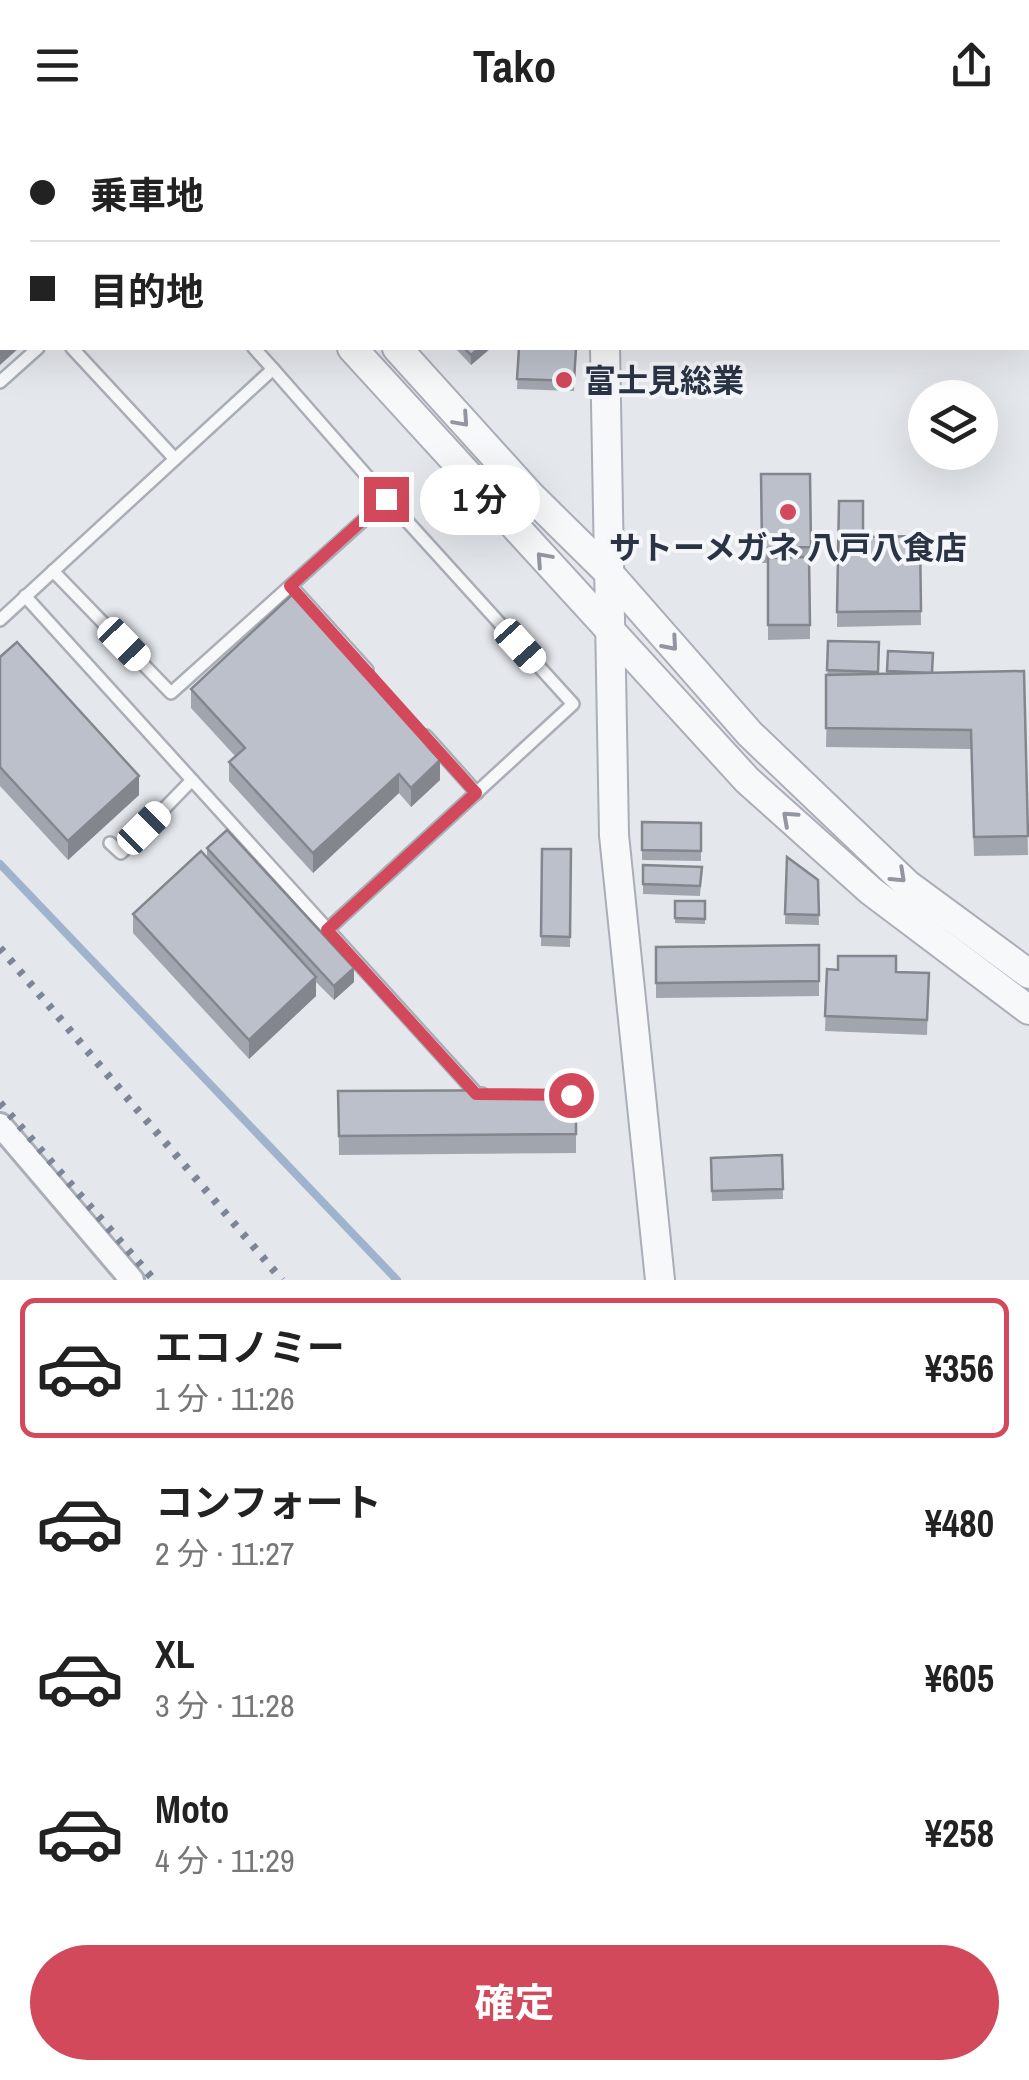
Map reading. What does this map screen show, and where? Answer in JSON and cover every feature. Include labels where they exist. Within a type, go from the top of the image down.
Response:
[{"type":"street","points":[[354,350],[747,780],[871,890],[1025,999]]},
{"type":"street","points":[[399,350],[530,495],[607,571],[750,734],[908,885],[1029,974]]},
{"type":"street","points":[[605,350],[614,836],[660,1280]]},
{"type":"street","points":[[0,1125],[132,1280]]},
{"type":"lane","points":[[0,382],[36,350]]},
{"type":"lane","points":[[74,350],[174,459]]},
{"type":"lane","points":[[256,350],[574,704],[327,930]]},
{"type":"lane","points":[[0,620],[273,369]]},
{"type":"lane","points":[[53,571],[171,693],[386,499]]},
{"type":"lane","points":[[290,586],[370,674]]},
{"type":"lane","points":[[25,596],[476,1094],[496,1094]]},
{"type":"lane","points":[[410,719],[476,793]]},
{"type":"lane","points":[[110,843],[121,853],[192,780]]},
{"type":"building","points":[[519,350],[576,350],[574,381],[517,379]]},
{"type":"building","points":[[761,474],[810,474],[811,547],[762,548]]},
{"type":"building","points":[[839,501],[863,501],[863,537],[920,536],[921,611],[837,612]]},
{"type":"building","points":[[809,557],[810,625],[768,625],[768,558]]},
{"type":"building","points":[[295,592],[434,743],[428,747],[440,760],[411,788],[399,774],[313,853],[229,762],[245,748],[191,689]]},
{"type":"building","points":[[828,641],[879,642],[878,672],[827,670]]},
{"type":"building","points":[[17,642],[139,776],[68,841],[0,767],[0,657]]},
{"type":"building","points":[[888,651],[933,653],[932,673],[887,671]]},
{"type":"building","points":[[1024,671],[1028,836],[974,837],[971,730],[826,728],[826,675]]},
{"type":"building","points":[[642,822],[701,823],[701,851],[642,850]]},
{"type":"building","points":[[227,830],[354,968],[334,986],[207,848]]},
{"type":"building","points":[[542,849],[571,849],[570,937],[541,936]]},
{"type":"building","points":[[201,851],[316,977],[249,1040],[133,914]]},
{"type":"building","points":[[787,857],[818,880],[819,915],[785,914]]},
{"type":"building","points":[[643,865],[702,867],[700,886],[643,884]]},
{"type":"building","points":[[675,901],[705,901],[705,919],[675,918]]},
{"type":"building","points":[[819,945],[819,981],[656,983],[656,947]]},
{"type":"building","points":[[838,956],[896,956],[896,972],[929,973],[927,1020],[825,1016],[827,969],[838,970]]},
{"type":"building","points":[[576,1090],[576,1134],[339,1136],[338,1091]]},
{"type":"building","points":[[782,1155],[783,1189],[712,1191],[711,1158]]},
{"type":"waterway","points":[[0,864],[397,1280]]},
{"type":"railway","points":[[0,948],[282,1280]]},
{"type":"railway","points":[[0,1103],[154,1280]]},
{"type":"place","name":"富士見総業","points":[[564,380]]},
{"type":"place","name":"サトーメガネ 八戸八食店","points":[[788,512]]},
{"type":"route","points":[[386,499],[290,586],[476,793],[327,930],[476,1094],[571,1095]]}]
